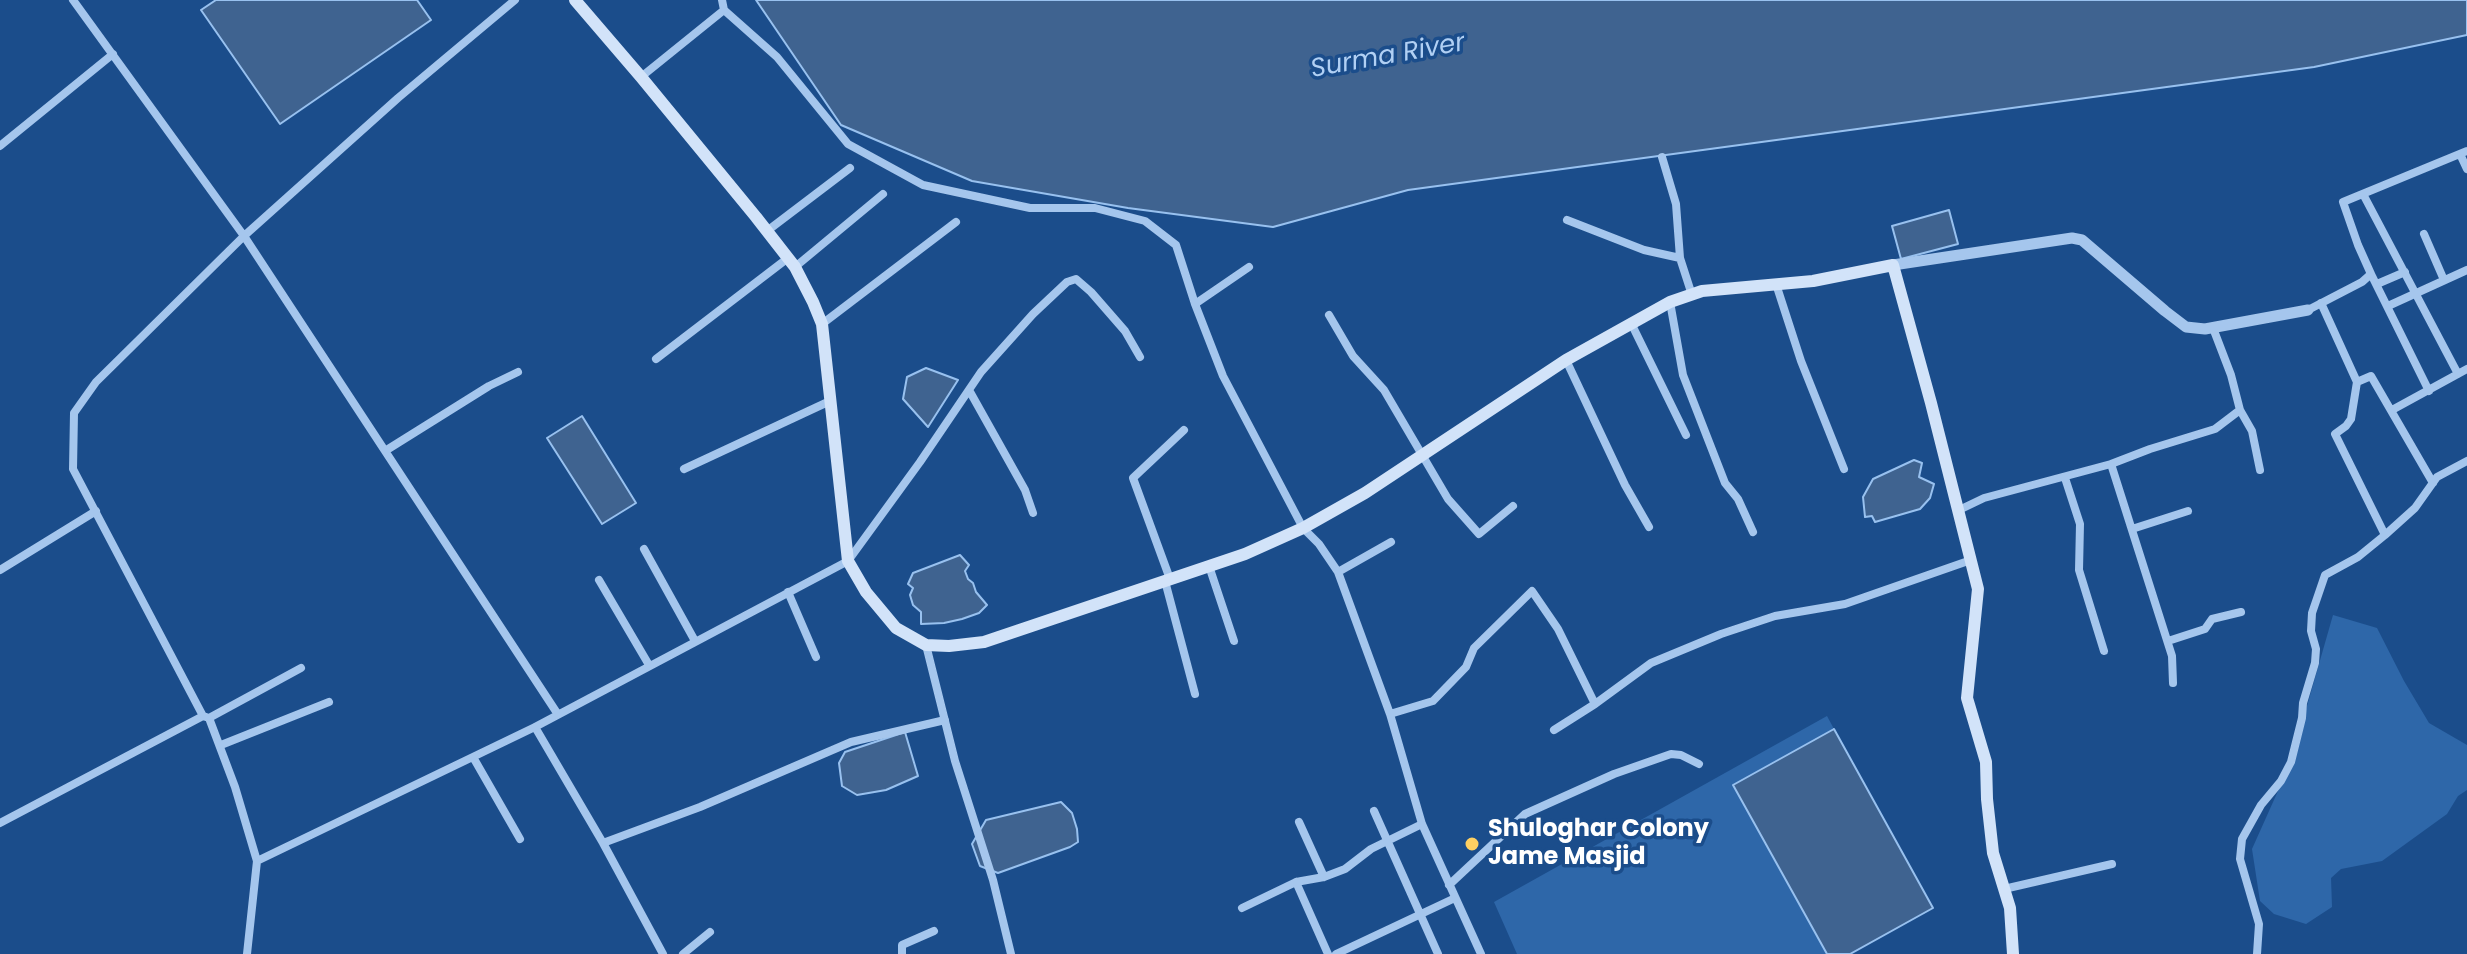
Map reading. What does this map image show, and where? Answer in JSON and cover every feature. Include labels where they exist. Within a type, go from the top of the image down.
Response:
[{"type":"main road","points":[[575,0],[792,263],[822,324],[848,561],[866,592],[896,628],[926,645],[984,642],[1245,554],[1303,528],[1365,493],[1566,360],[1670,302],[1702,291],[1813,281],[1893,265],[1978,589],[1967,698],[1986,762],[1993,853],[2010,908],[2013,954]]},
{"type":"street","points":[[73,0],[244,236],[557,713]]},
{"type":"street","points":[[247,954],[257,861],[221,745],[73,469],[74,413],[96,382],[244,236],[398,98],[515,0]]},
{"type":"street","points":[[641,77],[723,5],[777,57],[848,144],[923,185],[1030,208],[1095,208],[1145,221],[1176,245],[1223,376],[1303,528],[1319,544],[1338,572],[1390,714],[1422,824],[1481,954]]},
{"type":"street","points":[[0,146],[113,54]]},
{"type":"street","points":[[2429,391],[2371,274],[2343,202],[2464,152],[2467,169]]},
{"type":"street","points":[[1662,157],[1676,204],[1680,258],[1692,295]]},
{"type":"street","points":[[767,231],[850,168]]},
{"type":"street","points":[[656,359],[883,194]]},
{"type":"street","points":[[2363,194],[2458,374]]},
{"type":"street","points":[[1567,220],[1644,250],[1680,258]]},
{"type":"street","points":[[822,324],[956,222]]},
{"type":"street","points":[[2424,234],[2444,280]]},
{"type":"street","points":[[1893,265],[2072,238],[2082,240],[2186,327],[2213,328],[2308,310],[2362,282],[2371,274]]},
{"type":"street","points":[[1195,304],[1249,267]]},
{"type":"street","points":[[2388,306],[2467,270]]},
{"type":"street","points":[[2377,284],[2405,272]]},
{"type":"street","points":[[257,861],[535,727],[848,561],[981,372],[1033,314],[1067,282],[1076,279],[1091,292],[1125,331],[1140,357]]},
{"type":"street","points":[[1776,284],[1801,361],[1844,469]]},
{"type":"street","points":[[1670,302],[1683,375],[1725,483],[1738,499],[1753,532]]},
{"type":"street","points":[[2321,303],[2357,382],[2351,419],[2335,434],[2385,535]]},
{"type":"street","points":[[1329,315],[1353,356],[1384,390],[1448,499],[1479,534],[1513,506]]},
{"type":"street","points":[[1632,325],[1686,435]]},
{"type":"street","points":[[2213,328],[2240,410],[2252,431],[2260,470]]},
{"type":"street","points":[[1566,360],[1625,485],[1649,527]]},
{"type":"street","points":[[2392,410],[2467,369]]},
{"type":"street","points":[[385,451],[489,386],[518,372]]},
{"type":"street","points":[[2357,382],[2371,376],[2433,483]]},
{"type":"street","points":[[969,390],[1025,490],[1033,513]]},
{"type":"street","points":[[684,469],[830,401]]},
{"type":"street","points":[[1959,510],[1984,498],[2065,478],[2215,429],[2240,410]]},
{"type":"street","points":[[1184,430],[1133,478],[1168,580],[1195,694]]},
{"type":"street","points":[[2257,954],[2259,924],[2240,859],[2242,839],[2291,762],[2315,663],[2312,613],[2325,575],[2358,557],[2415,508],[2437,477],[2467,461]]},
{"type":"street","points":[[2111,464],[2168,641],[2173,683]]},
{"type":"street","points":[[2065,478],[2080,524],[2079,570],[2104,651]]},
{"type":"street","points":[[0,570],[96,511]]},
{"type":"street","points":[[2132,529],[2188,511]]},
{"type":"street","points":[[1338,572],[1391,542]]},
{"type":"street","points":[[644,549],[695,641]]},
{"type":"street","points":[[1554,730],[1651,663],[1721,634],[1775,616],[1845,604],[1971,560]]},
{"type":"street","points":[[1209,566],[1234,641]]},
{"type":"street","points":[[599,580],[649,665]]},
{"type":"street","points":[[1390,714],[1433,701],[1466,667],[1474,648],[1532,591],[1558,629],[1595,704]]},
{"type":"street","points":[[788,592],[816,657]]},
{"type":"street","points":[[2168,641],[2205,629],[2212,619],[2241,612]]},
{"type":"street","points":[[926,645],[955,761],[993,880],[1011,954]]},
{"type":"street","points":[[0,823],[301,668]]},
{"type":"street","points":[[221,745],[329,702]]},
{"type":"street","points":[[603,843],[700,807],[851,742],[945,720]]},
{"type":"street","points":[[535,727],[663,954]]},
{"type":"street","points":[[1449,885],[1525,814],[1614,774],[1671,754],[1681,755],[1699,764]]},
{"type":"street","points":[[473,757],[520,839]]},
{"type":"street","points":[[1374,811],[1438,954]]},
{"type":"street","points":[[1299,822],[1324,877]]},
{"type":"street","points":[[1242,908],[1296,882],[1345,869],[1371,849],[1422,824]]},
{"type":"street","points":[[2004,889],[2112,864]]},
{"type":"street","points":[[1296,882],[1328,954]]},
{"type":"street","points":[[1336,954],[1455,898]]},
{"type":"street","points":[[902,954],[902,945],[934,931]]},
{"type":"street","points":[[683,954],[710,932]]},
{"type":"shaded area","points":[[2333,615],[2377,628],[2429,723],[2467,745],[2467,790],[2458,796],[2447,814],[2382,861],[2341,869],[2331,878],[2332,907],[2306,924],[2274,914],[2260,901],[2252,849],[2291,762]]},
{"type":"shaded area","points":[[1827,716],[1834,729],[1733,785],[1827,954],[1517,954],[1494,902]]},
{"type":"water","points":[[216,0],[417,0],[431,20],[280,124],[201,10]]},
{"type":"water","name":"Surma River","points":[[756,0],[2467,0],[2467,35],[2314,67],[1408,190],[1273,227],[1128,208],[972,181],[841,125]]},
{"type":"water","points":[[1949,210],[1958,244],[1901,259],[1892,226]]},
{"type":"water","points":[[926,368],[958,380],[928,427],[903,399],[907,377]]},
{"type":"water","points":[[582,416],[636,503],[602,524],[547,438]]},
{"type":"water","points":[[1914,460],[1922,463],[1919,477],[1934,484],[1930,498],[1920,509],[1875,522],[1872,516],[1865,517],[1863,497],[1873,479]]},
{"type":"water","points":[[960,555],[969,565],[965,571],[968,579],[987,605],[979,613],[962,619],[921,624],[921,612],[913,605],[910,595],[913,588],[908,584],[913,573]]},
{"type":"water","points":[[1834,729],[1933,908],[1850,954],[1827,954],[1733,785]]},
{"type":"water","points":[[905,732],[918,776],[886,790],[857,795],[842,786],[839,763],[845,752]]},
{"type":"water","points":[[1061,802],[1072,813],[1078,842],[998,873],[980,866],[972,844],[986,820]]},
{"type":"place","name":"Shuloghar Colony Jame Masjid","points":[[1472,844]]}]
